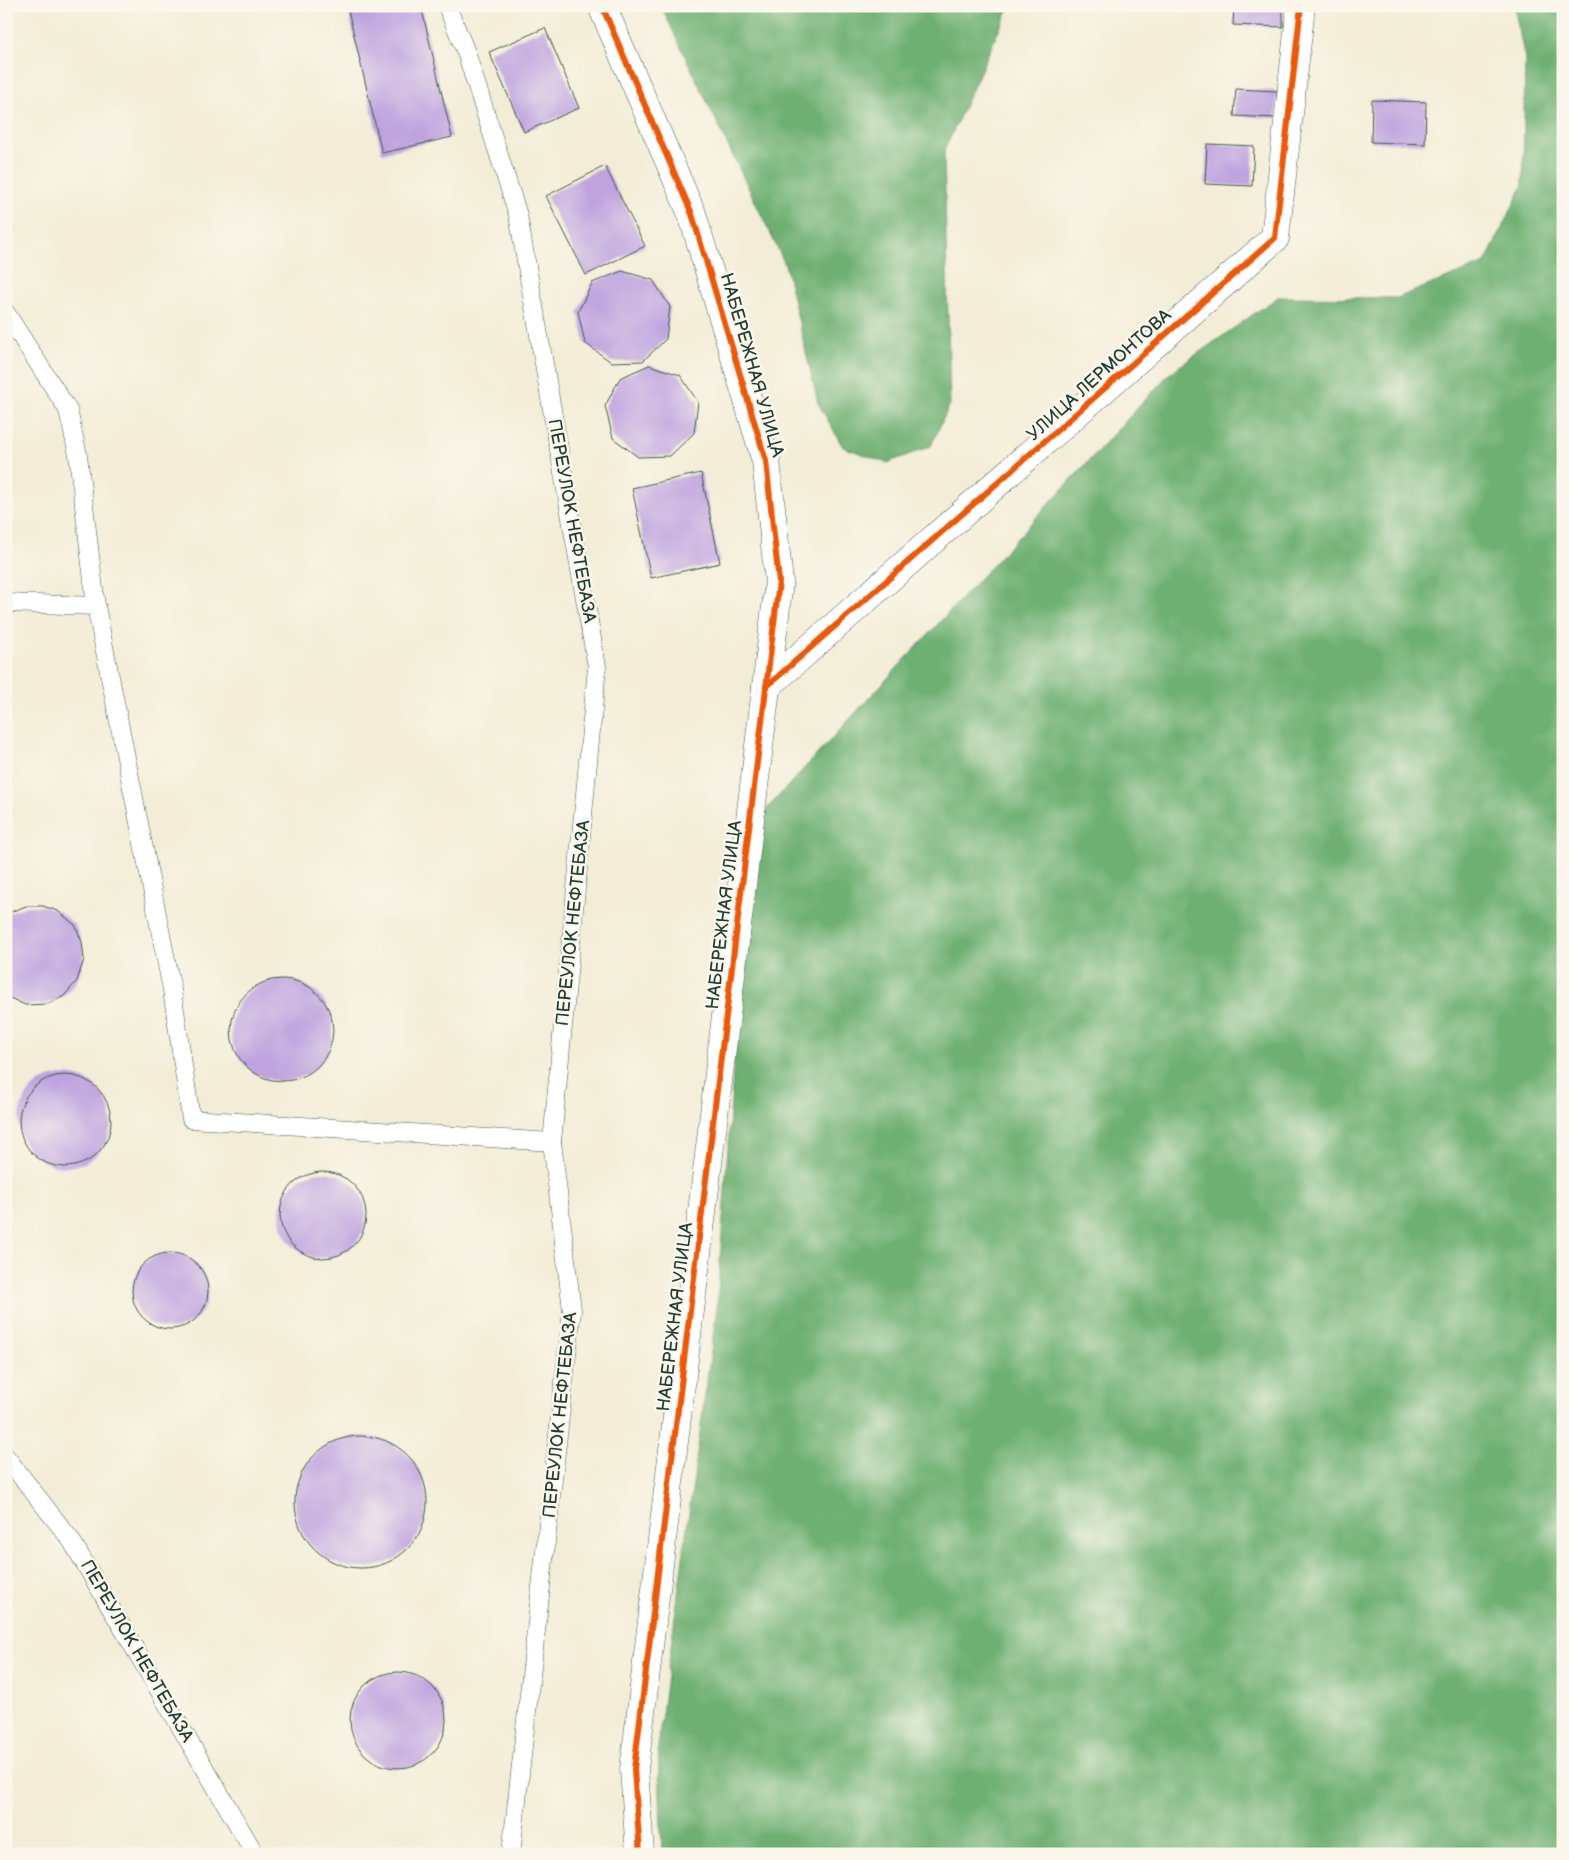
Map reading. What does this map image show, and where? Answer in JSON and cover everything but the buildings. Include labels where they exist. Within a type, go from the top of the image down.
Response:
[{"type":"street","name":"НАБЕРЕЖНАЯ УЛИЦА","points":[[602,6],[692,214],[766,461],[779,582],[634,1769],[640,1854]]},
{"type":"street","name":"УЛИЦА ЛЕРМОНТОВА","points":[[766,687],[1275,238],[1301,6]]},
{"type":"lane","name":"ПЕРЕУЛОК НЕФТЕБАЗА","points":[[447,6],[466,52],[518,215],[597,667],[552,1142],[572,1310],[511,1854]]},
{"type":"lane","points":[[6,313],[68,410],[78,454],[96,606],[172,990],[191,1119],[552,1142]]},
{"type":"lane","points":[[6,603],[96,606]]},
{"type":"lane","name":"ПЕРЕУЛОК НЕФТЕБАЗА","points":[[6,1457],[71,1540],[255,1854]]},
{"type":"green space","points":[[661,6],[1010,6],[944,151],[950,404],[931,446],[887,463],[843,447],[818,403],[785,264]]},
{"type":"green space","points":[[1514,6],[1563,6],[1563,1854],[662,1854],[658,1743],[717,1306],[750,827],[1170,373],[1278,297],[1397,298],[1485,263],[1523,185],[1525,59]]},
{"type":"cycle path","points":[[602,6],[692,214],[766,461],[779,582],[634,1769],[640,1854]]},
{"type":"cycle path","points":[[766,687],[1275,238],[1301,6]]}]
